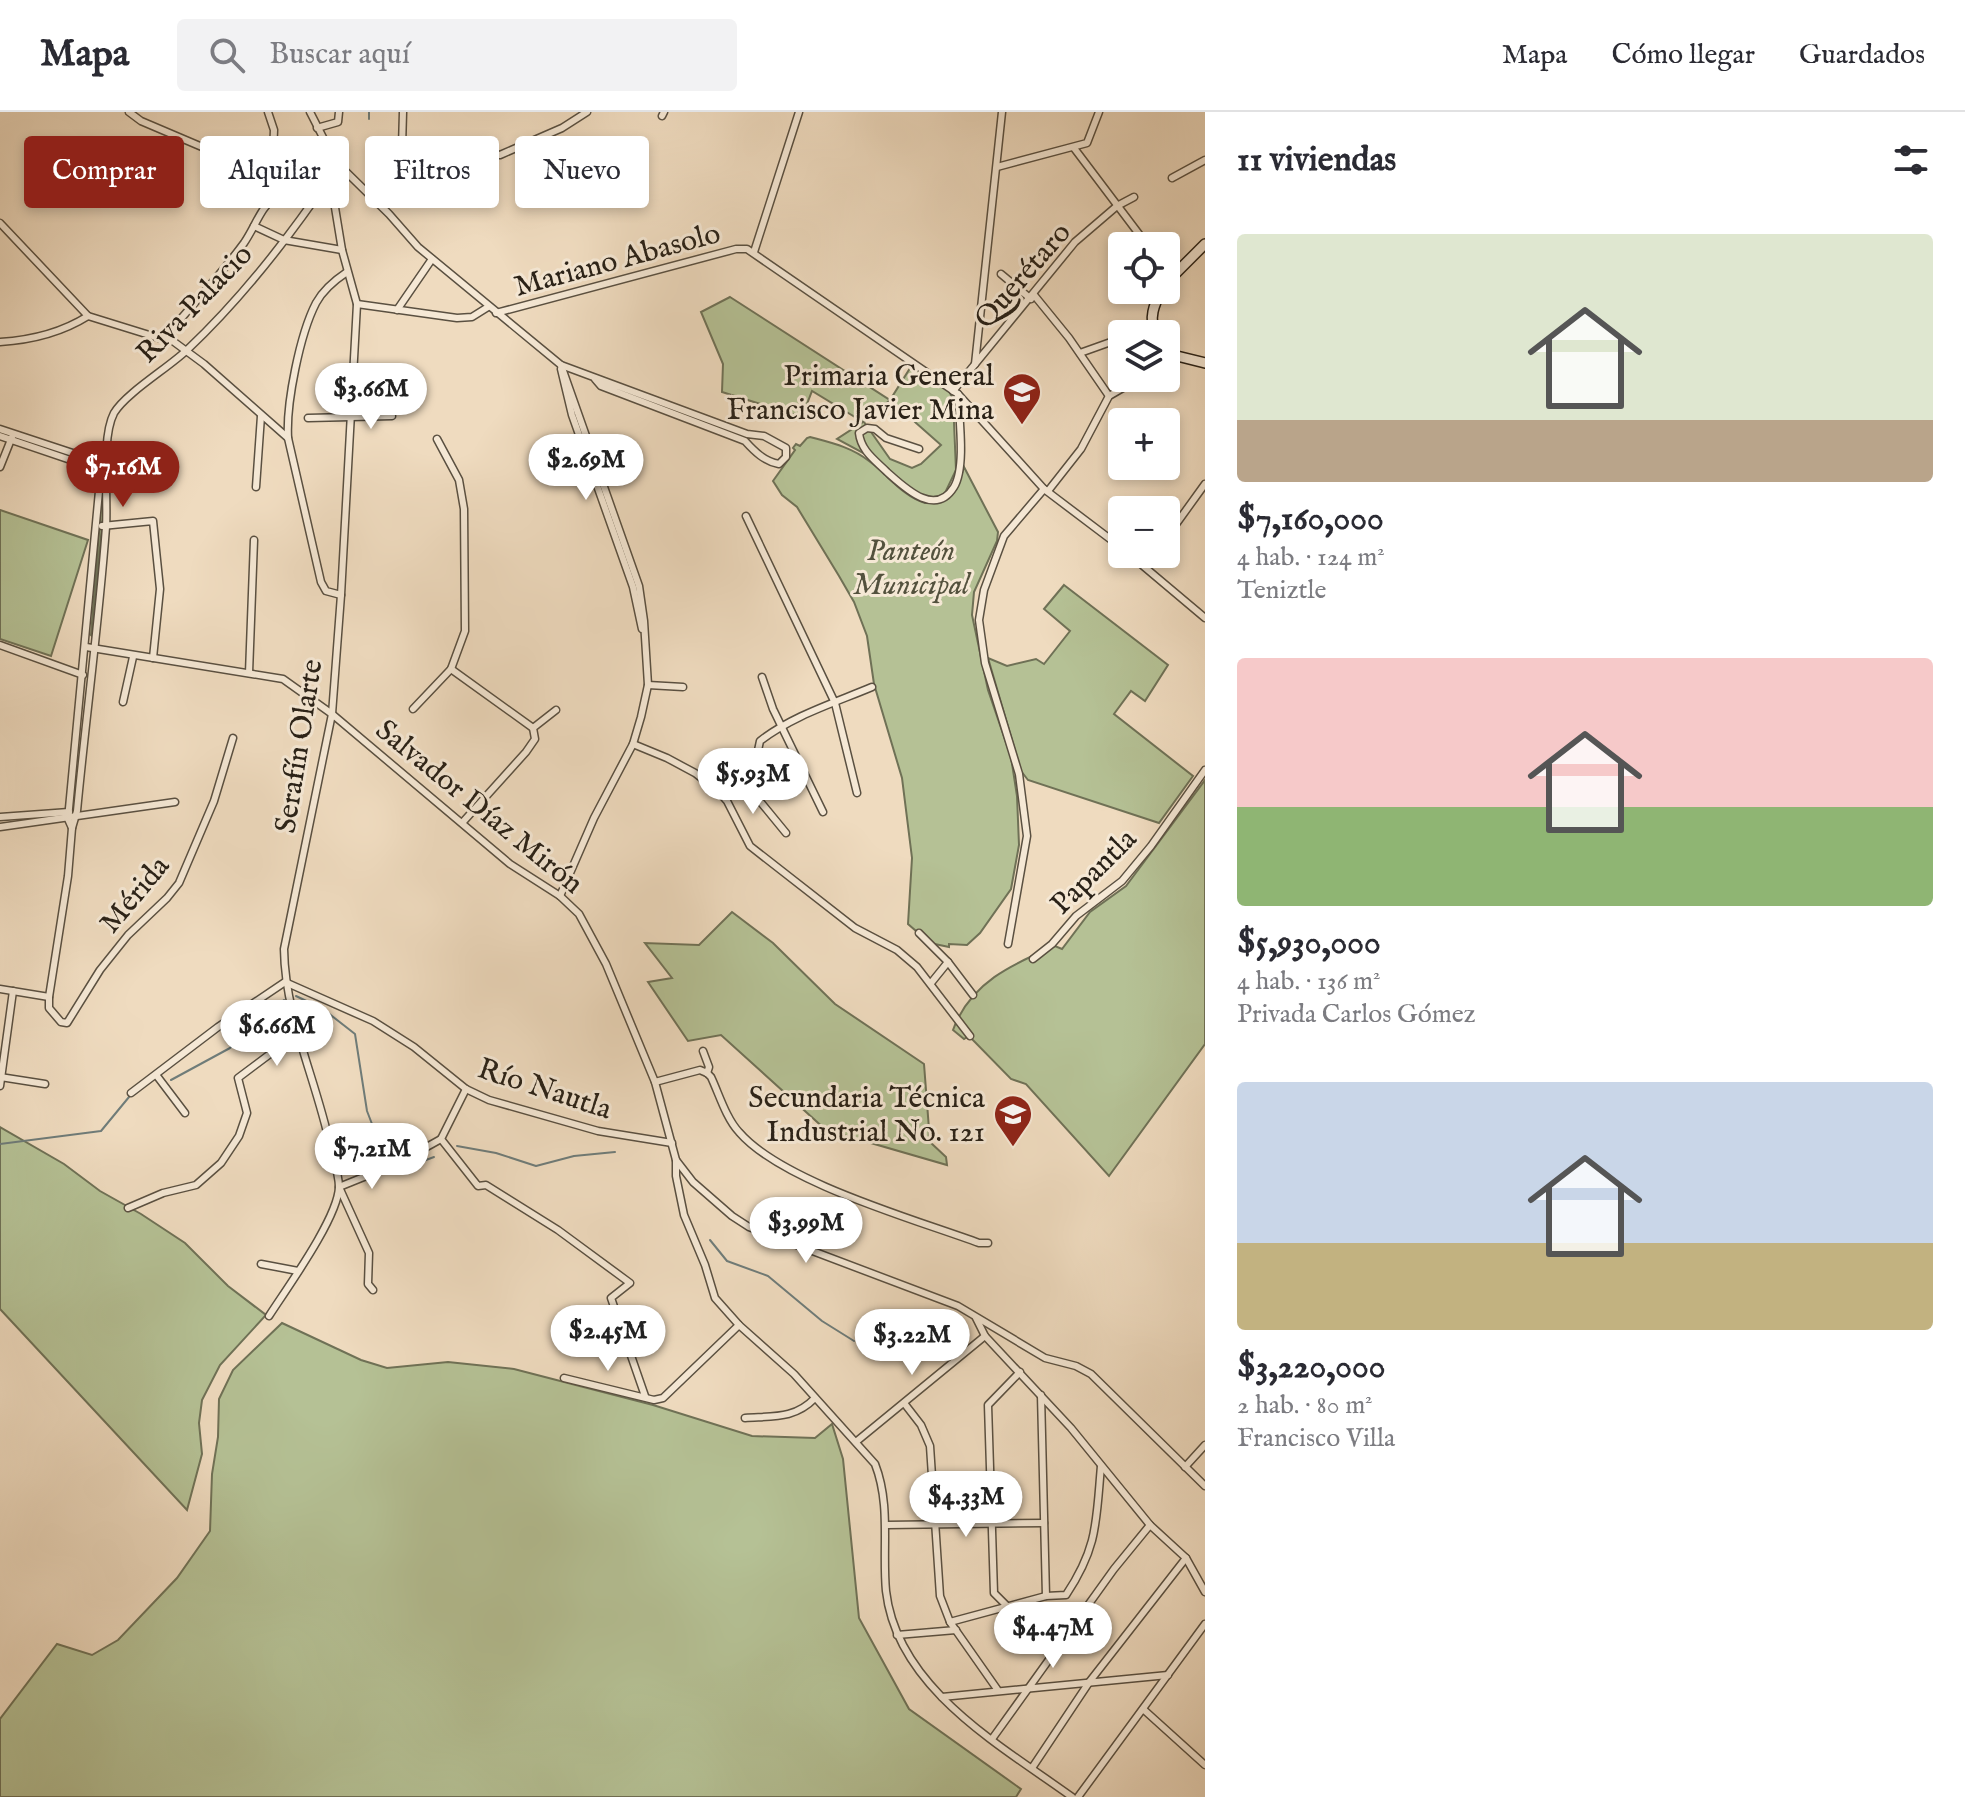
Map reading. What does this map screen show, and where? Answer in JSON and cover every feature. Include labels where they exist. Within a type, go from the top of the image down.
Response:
[{"type":"street","points":[[129,112],[141,121],[200,146]]},
{"type":"street","points":[[268,112],[274,136]]},
{"type":"street","points":[[310,112],[321,136]]},
{"type":"street","points":[[317,128],[338,122],[339,112]]},
{"type":"street","points":[[402,136],[403,112]]},
{"type":"street","points":[[499,155],[562,128],[587,112]]},
{"type":"street","points":[[754,252],[799,112]]},
{"type":"street","points":[[975,364],[1002,112]]},
{"type":"street","points":[[997,167],[1087,143],[1099,112]]},
{"type":"street","points":[[1074,148],[1137,232]]},
{"type":"street","points":[[1172,178],[1205,160]]},
{"type":"street","points":[[349,175],[365,190]]},
{"type":"street","name":"Querétaro","points":[[955,392],[1075,242],[1117,206],[1134,197]]},
{"type":"street","points":[[0,223],[88,316],[159,338],[166,336],[224,269],[263,208]]},
{"type":"street","name":"Riva Palacio","points":[[89,648],[96,527],[109,428],[114,413],[123,402],[187,350],[244,291],[307,208]]},
{"type":"street","name":"Serafín Olarte","points":[[335,208],[347,272],[357,304],[341,595],[332,714],[284,949],[285,982],[327,1131],[339,1187],[369,1253],[368,1284],[373,1290]]},
{"type":"street","points":[[383,208],[432,259],[561,365],[746,437],[764,436],[780,442],[786,448],[786,457],[779,464],[772,463],[757,454],[746,437]]},
{"type":"street","points":[[254,226],[284,240],[342,250]]},
{"type":"street","points":[[1180,266],[1205,244]]},
{"type":"street","name":"Mariano Abasolo","points":[[496,313],[736,249],[754,252],[955,392],[1046,490],[1108,537]]},
{"type":"street","points":[[397,310],[432,259]]},
{"type":"street","points":[[341,595],[326,591],[321,582],[288,438],[289,398],[312,312],[326,289],[347,272]]},
{"type":"street","points":[[1001,274],[1032,297],[1080,353],[1109,396]]},
{"type":"street","name":"Mariano Abasolo","points":[[357,304],[457,318],[472,317],[488,307]]},
{"type":"street","points":[[0,342],[43,336],[68,328],[88,316]]},
{"type":"street","points":[[166,336],[187,350],[288,438]]},
{"type":"street","points":[[1080,353],[1108,343]]},
{"type":"street","points":[[1180,357],[1205,363]]},
{"type":"street","points":[[560,896],[580,847],[633,744],[648,685],[644,621],[636,587],[561,365]]},
{"type":"street","points":[[919,449],[886,438],[875,429],[867,428],[859,433],[865,451],[904,489],[922,499],[937,500],[947,495],[959,476],[955,392]]},
{"type":"street","points":[[1008,944],[1027,836],[1015,755],[985,663],[979,620],[984,590],[1004,536],[1081,449],[1109,396],[1116,392]]},
{"type":"street","points":[[256,487],[261,416]]},
{"type":"street","points":[[308,418],[392,416]]},
{"type":"street","points":[[0,429],[12,437]]},
{"type":"street","points":[[0,436],[12,437],[105,469]]},
{"type":"street","points":[[0,467],[12,437]]},
{"type":"street","points":[[413,709],[451,669],[465,631],[464,509],[459,480],[437,439]]},
{"type":"street","name":"Riva Palacio","points":[[49,1008],[68,876],[89,648],[106,526],[105,469]]},
{"type":"street","points":[[1180,519],[1205,484]]},
{"type":"street","points":[[746,516],[835,703],[857,793]]},
{"type":"street","points":[[96,527],[153,521],[160,589],[153,658]]},
{"type":"street","points":[[249,673],[254,540]]},
{"type":"street","points":[[1146,568],[1205,618]]},
{"type":"street","points":[[0,645],[86,676]]},
{"type":"street","name":"Salvador Díaz Mirón","points":[[89,648],[283,679],[332,714],[510,864],[560,896],[579,914],[606,964],[655,1082],[676,1160],[684,1215],[715,1298],[739,1325],[794,1374],[875,1464],[881,1478],[887,1525],[887,1593],[891,1622],[897,1635],[942,1697],[965,1721],[1075,1797]]},
{"type":"street","points":[[123,702],[133,657]]},
{"type":"street","points":[[451,669],[533,728],[535,739],[462,823]]},
{"type":"street","points":[[762,677],[773,709],[823,812]]},
{"type":"street","points":[[648,685],[683,687]]},
{"type":"street","points":[[719,792],[733,789],[753,774],[760,741],[783,725],[872,687]]},
{"type":"street","points":[[533,728],[556,710]]},
{"type":"street","name":"Mérida","points":[[49,1008],[61,1022],[67,1023],[109,958],[179,883],[214,801],[233,738]]},
{"type":"street","points":[[633,744],[695,773],[719,792],[727,801],[750,846],[855,928],[907,958],[931,983],[970,1036]]},
{"type":"street","name":"Papantla","points":[[1033,959],[1052,944],[1076,916],[1122,881],[1205,770]]},
{"type":"street","points":[[746,780],[786,833]]},
{"type":"street","points":[[0,827],[175,802]]},
{"type":"street","points":[[0,817],[72,815]]},
{"type":"street","points":[[919,933],[948,962],[973,995]]},
{"type":"street","points":[[931,983],[948,962]]},
{"type":"street","points":[[131,1093],[218,1027],[285,982]]},
{"type":"street","name":"Río Nautla","points":[[285,982],[373,1021],[414,1047],[466,1089],[489,1100],[598,1131],[672,1143]]},
{"type":"street","points":[[0,989],[49,997]]},
{"type":"street","points":[[0,1086],[13,991]]},
{"type":"street","points":[[128,1208],[163,1193],[196,1185],[221,1163],[239,1136],[247,1113],[238,1078],[298,1033]]},
{"type":"street","points":[[703,1051],[709,1067],[707,1073]]},
{"type":"street","points":[[655,1082],[700,1070],[707,1073],[737,1130],[769,1158],[850,1196],[979,1243],[988,1243]]},
{"type":"street","points":[[157,1076],[185,1113]]},
{"type":"street","points":[[1,1077],[45,1084]]},
{"type":"street","points":[[269,1316],[335,1205],[339,1187],[406,1160],[441,1139],[466,1089]]},
{"type":"street","points":[[441,1139],[478,1186],[486,1185],[558,1230],[630,1283],[611,1298],[645,1396]]},
{"type":"street","points":[[676,1160],[693,1182],[749,1227],[958,1306],[1045,1358],[1076,1366],[1091,1374],[1205,1486]]},
{"type":"street","points":[[261,1264],[298,1271]]},
{"type":"street","points":[[974,1315],[985,1336],[1041,1395],[1150,1525],[1186,1558],[1205,1592]]},
{"type":"street","points":[[564,1378],[654,1400],[663,1398],[739,1325]]},
{"type":"street","points":[[857,1441],[985,1336]]},
{"type":"street","points":[[1007,1606],[994,1593],[988,1405],[1020,1372]]},
{"type":"street","points":[[1041,1395],[1046,1596]]},
{"type":"street","points":[[745,1418],[795,1414],[815,1398]]},
{"type":"street","points":[[904,1403],[921,1425],[930,1446],[940,1596],[950,1622],[997,1689]]},
{"type":"street","points":[[1185,1467],[1205,1445]]},
{"type":"street","points":[[950,1622],[1046,1596],[1066,1595],[1083,1569],[1094,1536],[1101,1466]]},
{"type":"street","points":[[887,1525],[1044,1523]]},
{"type":"street","points":[[992,1739],[1114,1569],[1150,1525]]},
{"type":"street","points":[[1032,1768],[1090,1681],[1186,1558]]},
{"type":"street","points":[[1075,1797],[1205,1624]]},
{"type":"street","points":[[897,1635],[956,1630]]},
{"type":"street","points":[[942,1697],[997,1689],[1168,1675]]},
{"type":"street","points":[[1143,1709],[1205,1765]]},
{"type":"green space","points":[[730,297],[890,400],[912,365],[949,391],[953,399],[956,470],[945,493],[936,498],[925,498],[912,493],[869,456],[837,439],[863,422],[812,391],[802,417],[722,392],[723,364],[701,312]],"holes":[[[890,400],[941,445],[921,464],[912,468],[890,459],[864,422]]]},
{"type":"green space","name":"Panteón Municipal","points":[[810,437],[862,456],[902,490],[925,503],[952,494],[964,467],[998,532],[997,541],[974,592],[972,615],[988,690],[1011,757],[1017,796],[1019,845],[1011,889],[980,933],[967,945],[949,944],[949,947],[930,943],[908,924],[912,858],[902,778],[874,684],[867,636],[854,602],[839,576],[797,507],[782,495],[773,481],[796,444],[800,446]]},
{"type":"green space","points":[[103,481],[106,481],[92,636],[91,635]]},
{"type":"green space","points":[[0,510],[88,540],[51,656],[0,639]]},
{"type":"green space","points":[[1064,585],[1168,665],[1145,701],[1131,691],[1114,714],[1193,776],[1159,823],[1028,780],[1021,771],[988,658],[1007,666],[1036,659],[1044,664],[1070,631],[1044,609]]},
{"type":"green space","points":[[1205,780],[1205,1044],[1109,1176],[1026,1084],[1011,1079],[969,1036],[964,1039],[953,1030],[970,1000],[994,977],[1055,946],[1062,949],[1090,912],[1126,886]]},
{"type":"green space","points":[[732,912],[773,943],[835,1004],[924,1064],[930,1142],[946,1157],[947,1165],[826,1130],[721,1035],[688,1041],[648,982],[672,978],[645,943],[699,945]]},
{"type":"green space","points":[[0,1127],[64,1164],[100,1191],[185,1243],[228,1286],[266,1315],[220,1365],[202,1400],[199,1423],[202,1454],[187,1510],[0,1309]]},
{"type":"green space","points":[[282,1323],[361,1360],[387,1368],[448,1362],[514,1369],[653,1405],[752,1436],[815,1438],[832,1424],[843,1459],[859,1618],[909,1709],[1021,1789],[1016,1797],[0,1797],[0,1719],[57,1644],[92,1655],[118,1640],[177,1578],[210,1531],[219,1399],[233,1370]]},
{"type":"waterway","points":[[369,112],[369,119]]},
{"type":"waterway","points":[[296,996],[323,1009],[355,1034],[367,1111],[382,1150],[410,1166],[434,1157]]},
{"type":"waterway","points":[[171,1080],[230,1048],[284,1000]]},
{"type":"waterway","points":[[0,1144],[101,1131],[129,1097]]},
{"type":"waterway","points":[[457,1146],[496,1153],[536,1166],[574,1156],[615,1152]]},
{"type":"waterway","points":[[710,1240],[727,1261],[768,1276],[822,1321],[854,1341]]},
{"type":"place","name":"Primaria General Francisco Javier Mina","points":[[1022,426]]},
{"type":"place","name":"Secundaria Técnica Industrial No. 121","points":[[1013,1148]]}]
